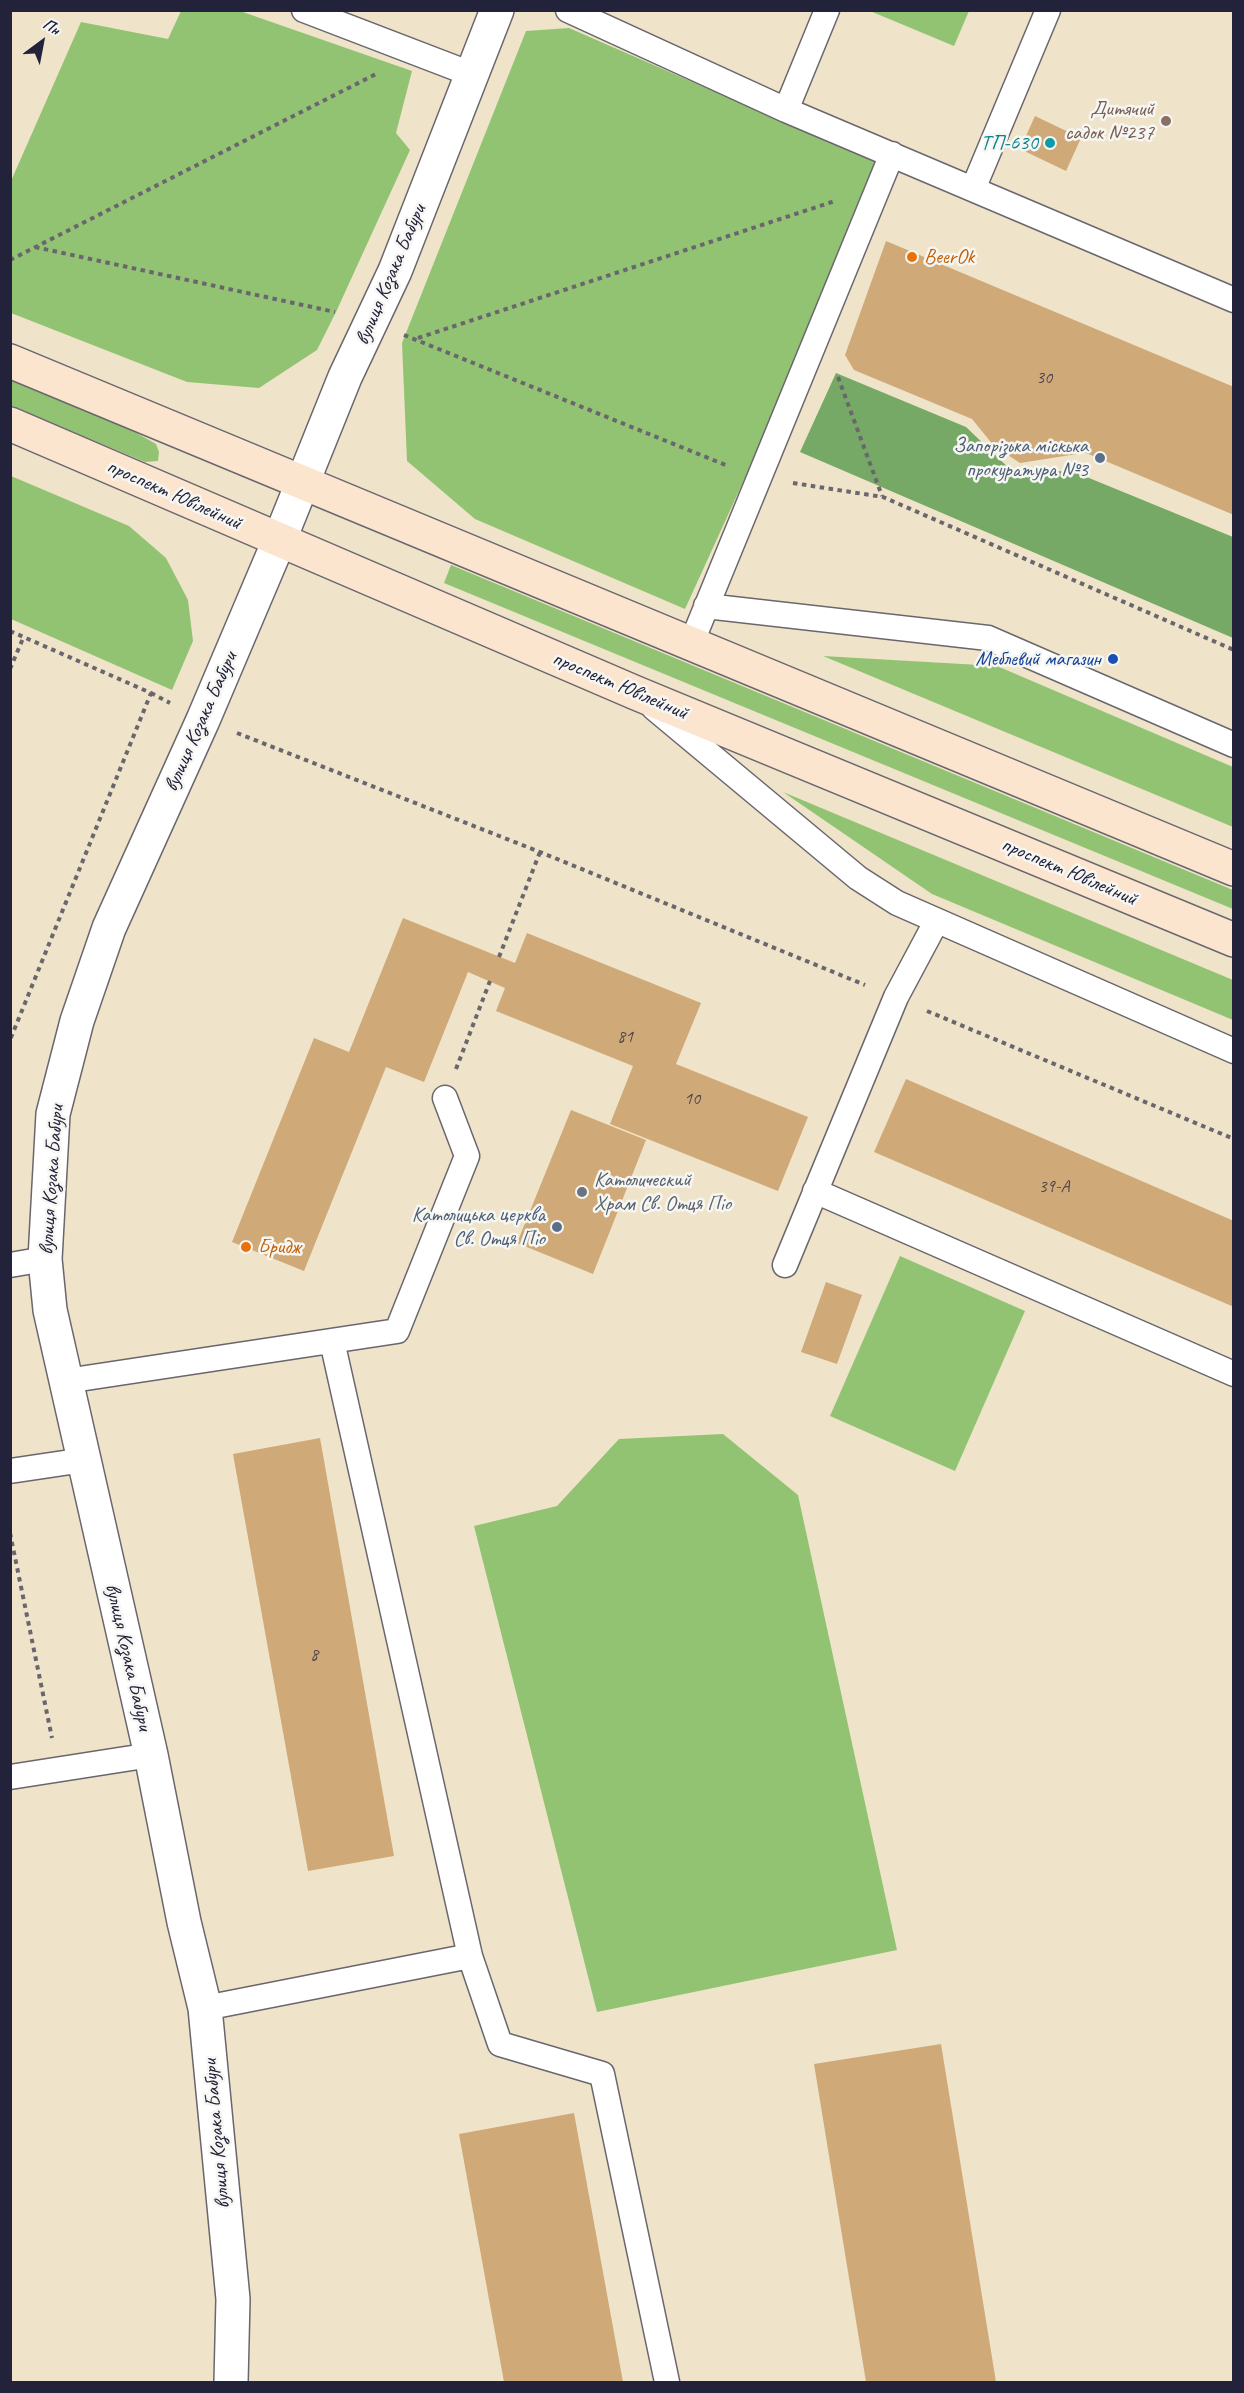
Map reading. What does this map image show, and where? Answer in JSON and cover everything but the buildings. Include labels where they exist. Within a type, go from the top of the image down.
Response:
[{"type":"street","name":"вулиця Козака Бабури","points":[[231,2382],[232,2299],[205,2008],[184,1922],[151,1755],[50,1310],[45,1259],[53,1114],[77,1021],[109,927],[203,720],[345,377],[395,271],[497,10]]},
{"type":"street","points":[[10,361],[1233,869]]},
{"type":"street","name":"проспект Ювілейний","points":[[10,424],[636,693],[1233,940]]},
{"type":"lane","points":[[304,10],[471,74]]},
{"type":"lane","points":[[568,10],[786,110],[1233,300]]},
{"type":"lane","points":[[786,110],[827,10]]},
{"type":"lane","points":[[973,189],[1048,10]]},
{"type":"lane","points":[[691,644],[892,154]]},
{"type":"lane","points":[[706,606],[988,638],[1233,745]]},
{"type":"lane","points":[[636,693],[858,878],[897,903],[1233,1052]]},
{"type":"lane","points":[[785,1265],[896,997],[936,921]]},
{"type":"lane","points":[[66,1381],[397,1330],[467,1156],[445,1098]]},
{"type":"lane","points":[[815,1191],[1233,1374]]},
{"type":"lane","points":[[10,1265],[45,1259]]},
{"type":"lane","points":[[332,1341],[470,1956],[500,2044],[602,2074],[667,2382]]},
{"type":"lane","points":[[10,1471],[84,1461]]},
{"type":"lane","points":[[10,1777],[151,1755]]},
{"type":"lane","points":[[205,2008],[470,1956]]},
{"type":"path","points":[[10,260],[382,70]]},
{"type":"path","points":[[879,186],[417,339],[746,474],[883,497],[1233,650]]},
{"type":"path","points":[[34,247],[336,312]]},
{"type":"path","points":[[820,330],[883,497]]},
{"type":"path","points":[[10,631],[151,693],[203,720],[540,852],[896,997],[1233,1139]]},
{"type":"path","points":[[10,669],[24,636]]},
{"type":"path","points":[[10,1040],[151,693]]},
{"type":"path","points":[[500,957],[540,852]]},
{"type":"path","points":[[445,1098],[490,981]]},
{"type":"path","points":[[10,1533],[59,1768]]},
{"type":"green space","points":[[969,10],[954,46],[870,11]]},
{"type":"green space","points":[[181,11],[240,11],[412,71],[396,133],[410,150],[336,312],[317,350],[259,388],[187,382],[11,313],[11,181],[81,22],[168,39]]},
{"type":"green space","points":[[569,28],[887,167],[685,609],[475,519],[407,461],[402,343],[526,31]]},
{"type":"green space","points":[[836,373],[966,427],[1013,472],[1072,471],[1233,537],[1233,638],[800,452]]},
{"type":"green space","points":[[10,380],[126,427],[156,444],[159,452],[158,461],[145,462],[11,406]]},
{"type":"green space","points":[[11,476],[129,526],[166,558],[188,600],[193,641],[172,690],[11,619]]},
{"type":"green space","points":[[451,565],[1233,890],[1233,909],[444,583]]},
{"type":"green space","points":[[823,656],[997,666],[1233,767],[1233,827]]},
{"type":"green space","points":[[783,792],[1233,980],[1233,1020],[932,894]]},
{"type":"green space","points":[[900,1256],[1025,1311],[955,1471],[830,1416]]},
{"type":"green space","points":[[723,1434],[798,1495],[897,1950],[597,2012],[474,1526],[557,1506],[619,1439]]},
{"type":"place","name":"Дитячий садок №237","points":[[1166,121]]},
{"type":"place","name":"ТП-630","points":[[1050,143]]},
{"type":"place","name":"BeerOk","points":[[912,257]]},
{"type":"place","name":"Запорізька міскька прокуратура №3","points":[[1100,458]]},
{"type":"place","name":"Меблевий магазин","points":[[1113,659]]},
{"type":"place","name":"Католический Храм Св. Отця Піо","points":[[582,1192]]},
{"type":"place","name":"Католицька церква Св. Отця Піо","points":[[557,1227]]},
{"type":"place","name":"Бридж","points":[[246,1247]]}]
